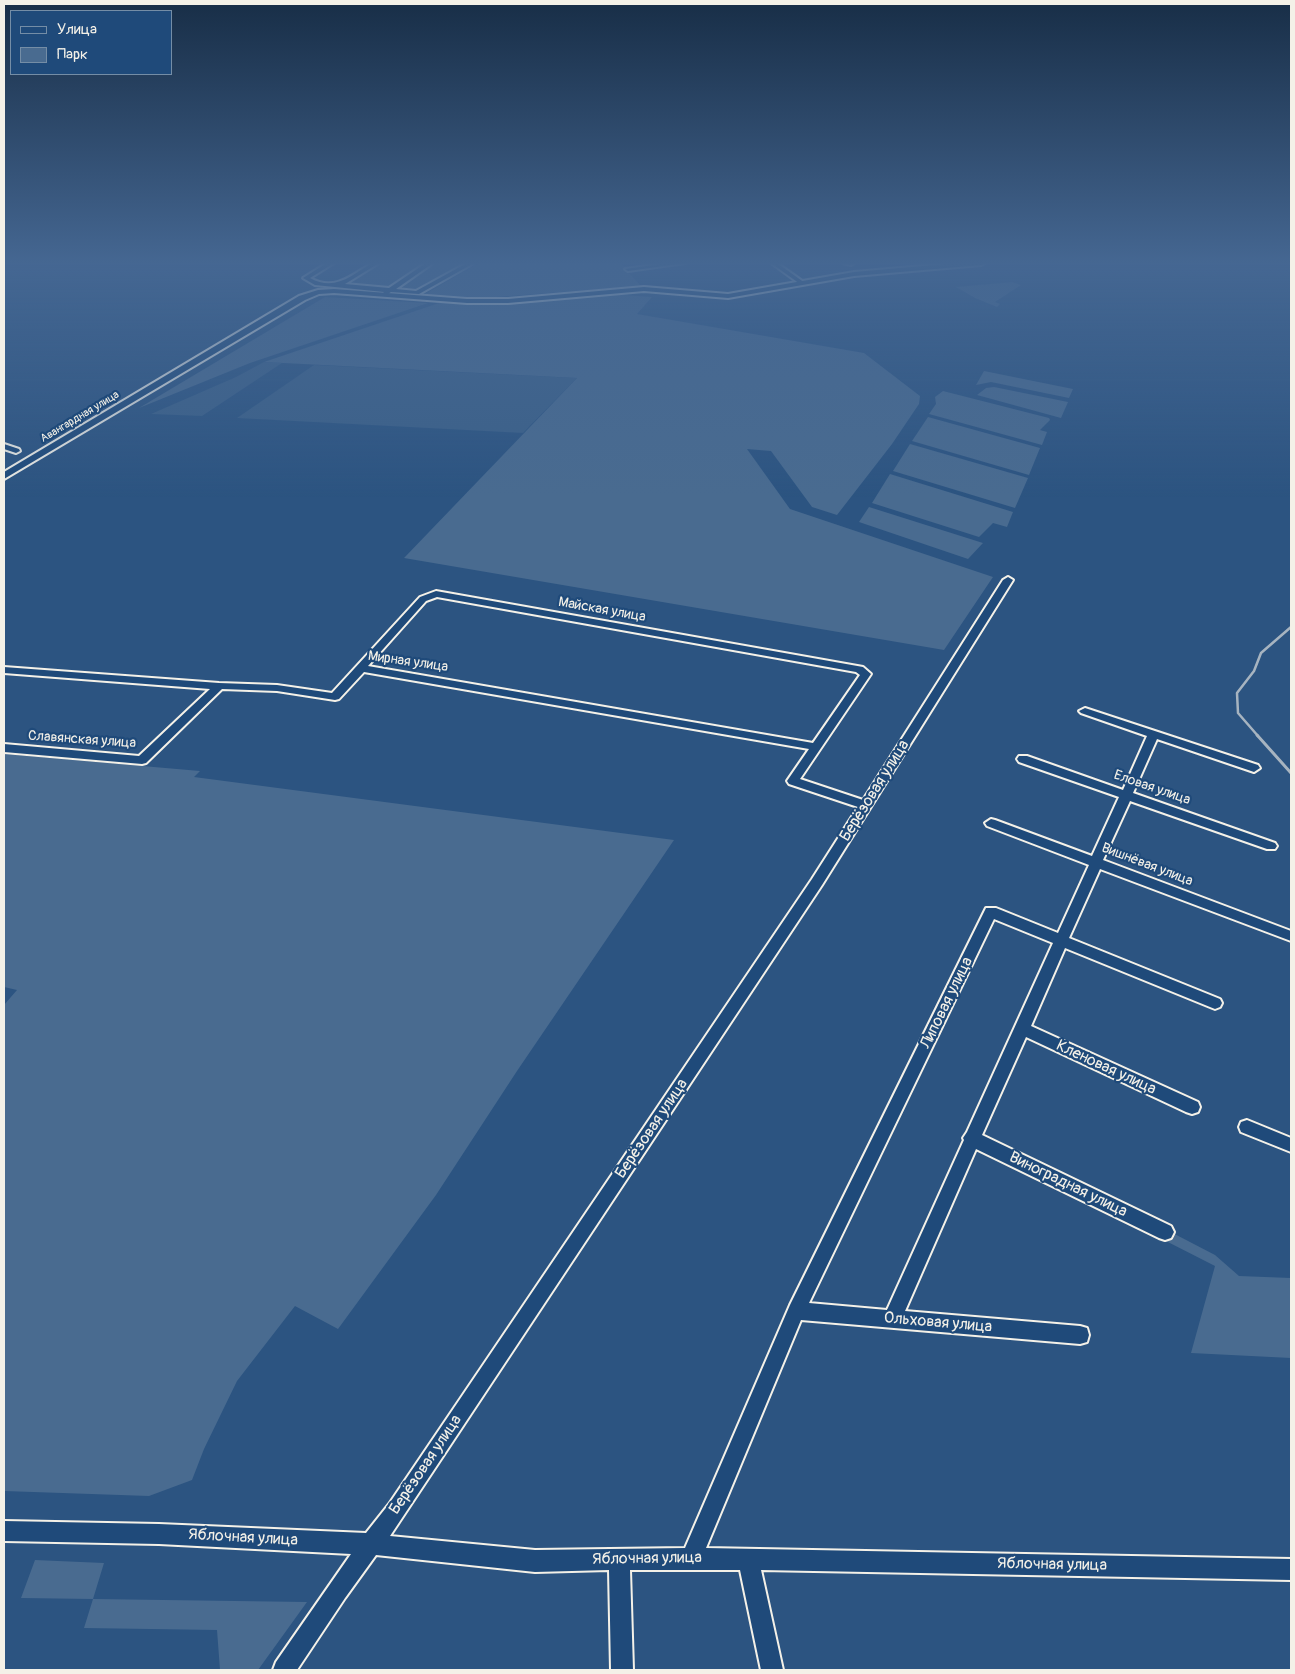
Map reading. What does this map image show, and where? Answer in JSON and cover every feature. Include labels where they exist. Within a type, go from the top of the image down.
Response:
[{"type":"main road","name":"Авангардная улица","points":[[4,476],[230,341]]},
{"type":"street","points":[[4,446],[16,451]]},
{"type":"street","name":"Берёзовая улица","points":[[284,1670],[337,1590],[396,1511],[807,897],[1008,580]]},
{"type":"street","name":"Майская улица","points":[[361,668],[423,599],[436,594],[859,669],[866,674],[816,747]]},
{"type":"street","name":"Мирная улица","points":[[4,670],[220,686],[277,688],[335,698],[361,668],[816,747]]},
{"type":"street","name":"Славянская улица","points":[[4,748],[142,760],[220,686]]},
{"type":"street","points":[[1085,711],[1254,768]]},
{"type":"street","points":[[892,1319],[1154,733]]},
{"type":"street","points":[[816,747],[793,780],[866,805]]},
{"type":"street","name":"Еловая улица","points":[[1023,759],[1271,846]]},
{"type":"street","name":"Вишнёвая улица","points":[[991,823],[1291,936]]},
{"type":"street","name":"Липовая улица","points":[[796,1311],[991,912],[1215,1003]]},
{"type":"street","name":"Кленовая улица","points":[[1021,1028],[1192,1107]]},
{"type":"street","points":[[1247,1127],[1291,1145]]},
{"type":"street","name":"Виноградная улица","points":[[972,1138],[1165,1232]]},
{"type":"street","points":[[691,1558],[796,1311]]},
{"type":"street","name":"Ольховая улица","points":[[796,1311],[1080,1335]]},
{"type":"street","name":"Яблочная улица","points":[[4,1531],[160,1534],[371,1544],[535,1561],[691,1558],[1291,1570]]},
{"type":"street","points":[[618,1559],[622,1670]]},
{"type":"street","points":[[748,1559],[772,1670]]},
{"type":"shaded area","points":[[264,362],[282,363],[202,416],[151,414],[236,377]]},
{"type":"shaded area","points":[[314,365],[577,378],[523,433],[237,418]]},
{"type":"green space","points":[[251,341],[315,341],[250,363],[139,408]]},
{"type":"green space","points":[[326,341],[795,341],[864,353],[920,396],[919,404],[892,444],[837,515],[812,507],[771,451],[747,449],[790,509],[993,577],[944,650],[404,558],[577,378],[264,362]]},
{"type":"green space","points":[[984,371],[1073,389],[1069,398],[991,382],[976,385]]},
{"type":"green space","points":[[994,387],[1068,402],[1061,418],[977,395],[986,388]]},
{"type":"green space","points":[[943,391],[1049,418],[1050,420],[1040,430],[1047,432],[1042,445],[929,414],[936,404],[935,397]]},
{"type":"green space","points":[[928,417],[1040,448],[1029,475],[912,441]]},
{"type":"green space","points":[[910,444],[1028,478],[1015,508],[893,471]]},
{"type":"green space","points":[[890,474],[1013,512],[1007,527],[993,523],[979,537],[872,503]]},
{"type":"green space","points":[[869,507],[983,543],[968,559],[859,522]]},
{"type":"green space","points":[[4,754],[200,771],[194,777],[674,840],[517,1071],[436,1195],[338,1329],[295,1306],[237,1381],[204,1449],[192,1480],[149,1496],[4,1491],[4,1005],[17,990],[4,987]]},
{"type":"green space","points":[[1163,1228],[1215,1255],[1239,1276],[1291,1278],[1291,1358],[1191,1353],[1215,1266],[1160,1238]]},
{"type":"green space","points":[[35,1560],[104,1563],[93,1599],[21,1598]]},
{"type":"green space","points":[[93,1599],[307,1602],[258,1670],[220,1670],[217,1630],[84,1628]]},
{"type":"waterway","points":[[1258,736],[1238,713],[1237,693],[1254,671],[1261,653],[1291,627]]},
{"type":"waterway","points":[[1257,735],[1291,773]]}]
